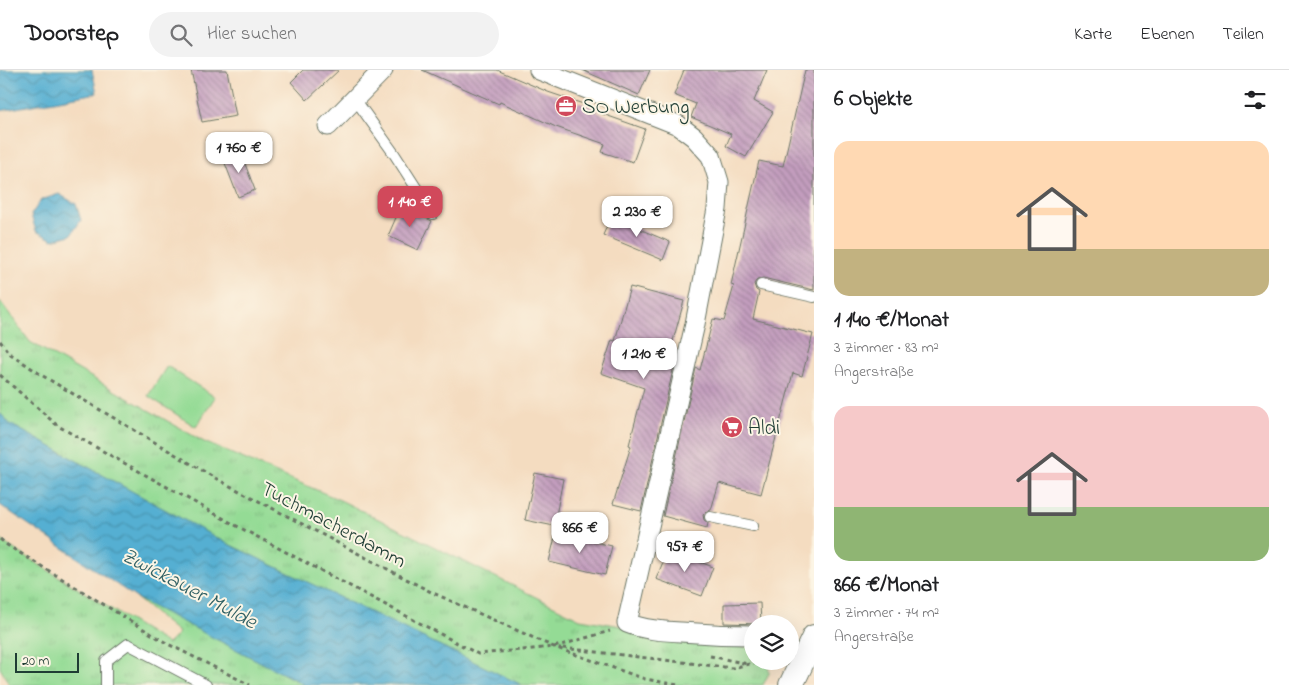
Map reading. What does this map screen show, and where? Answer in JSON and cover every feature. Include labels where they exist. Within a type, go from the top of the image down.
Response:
[{"type":"street","points":[[328,126],[383,70]]},
{"type":"street","points":[[539,70],[678,126],[694,137],[711,156],[719,182],[717,209],[695,324],[627,623],[666,631],[744,635]]},
{"type":"street","points":[[795,675],[814,637]]},
{"type":"lane","points":[[355,99],[395,155],[433,214]]},
{"type":"lane","points":[[760,286],[814,297]]},
{"type":"lane","points":[[710,517],[752,526]]},
{"type":"lane","points":[[106,685],[106,661],[128,644],[206,685]]},
{"type":"path","name":"Tuchmacherdamm","points":[[0,341],[9,353],[43,376],[215,478],[431,592],[554,647],[645,679],[678,685]]},
{"type":"path","points":[[0,375],[58,426],[235,525],[478,654],[554,647],[616,630],[627,623]]},
{"type":"path","points":[[0,538],[7,545],[168,644],[250,685]]},
{"type":"path","points":[[554,647],[732,668],[744,665]]},
{"type":"green space","points":[[0,301],[30,342],[204,442],[340,500],[580,619],[744,647],[744,670],[769,670],[769,673],[763,685],[522,685],[224,542],[10,424],[0,413]]},
{"type":"green space","points":[[167,366],[215,397],[196,427],[148,396]]},
{"type":"green space","points":[[0,539],[168,644],[179,633],[135,597],[305,685],[10,685],[0,668]]},
{"type":"water","points":[[0,70],[92,70],[97,93],[0,111]]},
{"type":"water","points":[[59,194],[76,204],[81,220],[71,235],[53,240],[36,231],[31,215],[41,200]]},
{"type":"water","name":"Zwickauer Mulde","points":[[0,413],[10,424],[224,542],[522,685],[305,685],[138,599],[0,505]]},
{"type":"building","points":[[191,70],[227,70],[236,116],[202,122]]},
{"type":"building","points":[[303,70],[339,70],[307,100],[291,82]]},
{"type":"building","points":[[422,70],[497,70],[548,92],[598,109],[597,112],[645,129],[633,162],[602,152],[605,144],[556,127],[500,102],[499,104]]},
{"type":"building","points":[[582,70],[650,70],[639,95]]},
{"type":"building","points":[[684,70],[767,70],[754,101],[773,112],[746,157],[726,146],[731,134],[691,117],[696,104],[674,95]]},
{"type":"building","points":[[805,70],[814,70],[814,290],[763,278],[759,279],[754,284],[759,292],[753,319],[813,334],[802,376],[793,373],[761,494],[719,483],[711,510],[703,515],[704,520],[708,523],[707,528],[663,516],[696,368],[700,370],[713,319],[724,321],[734,286],[731,285],[759,161],[783,166]]},
{"type":"building","points":[[240,151],[255,190],[238,197],[223,158]]},
{"type":"building","points":[[401,206],[432,221],[418,250],[388,236]]},
{"type":"building","points":[[611,217],[670,242],[663,260],[603,235]]},
{"type":"building","points":[[630,287],[684,301],[668,359],[675,361],[641,511],[613,504],[631,446],[629,445],[644,388],[601,373],[612,340],[615,341]]},
{"type":"building","points":[[535,473],[563,479],[554,526],[525,520]]},
{"type":"building","points":[[556,533],[612,546],[605,575],[549,562]]},
{"type":"building","points":[[668,550],[713,567],[702,596],[656,579]]},
{"type":"building","points":[[760,603],[761,615],[744,615],[744,624],[724,623],[724,604]]},
{"type":"place","name":"SO Werbung","points":[[566,106]]},
{"type":"place","name":"Aldi","points":[[732,427]]}]
